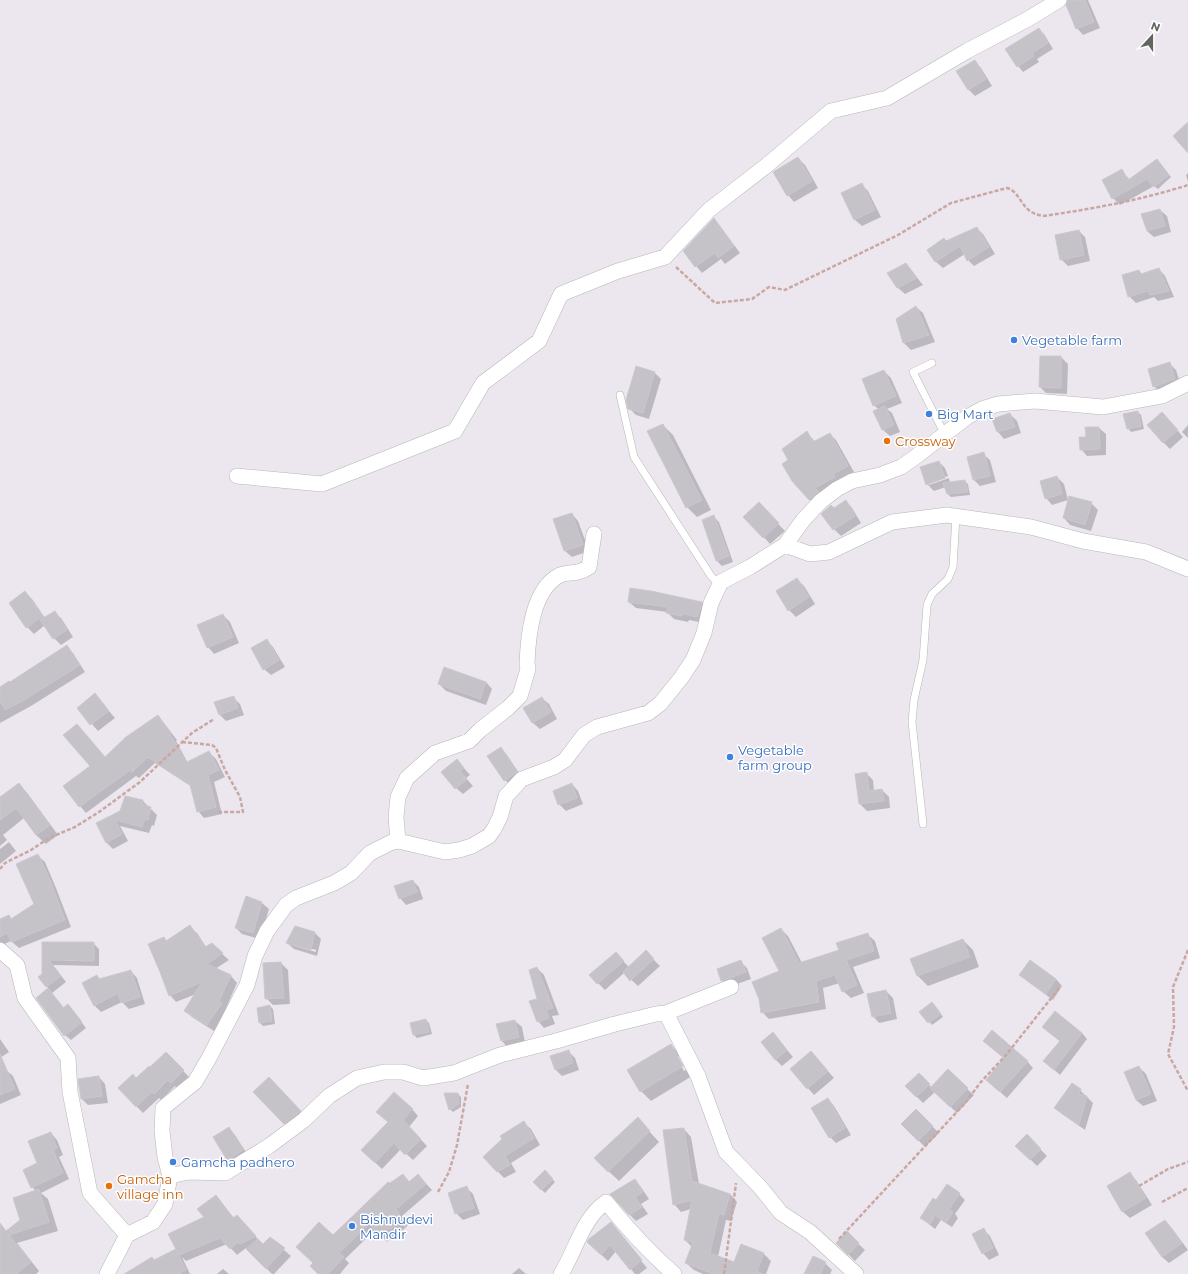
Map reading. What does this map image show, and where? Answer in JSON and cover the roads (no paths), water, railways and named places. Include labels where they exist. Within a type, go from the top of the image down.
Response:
[{"type":"street","points":[[237,476],[322,484],[455,431],[483,383],[539,341],[561,294],[618,271],[665,257],[709,210],[766,166],[831,111],[887,98],[967,51],[1028,19],[1059,0]]},
{"type":"street","points":[[107,1274],[128,1235],[153,1222],[165,1204],[170,1176],[165,1157],[162,1131],[163,1108],[195,1082],[247,985],[255,956],[267,931],[286,905],[296,898],[334,883],[351,873],[370,853],[392,842],[398,841],[445,852],[472,846],[489,836],[500,817],[506,796],[522,779],[554,767],[565,760],[584,736],[597,727],[648,713],[660,704],[681,678],[693,660],[704,633],[711,603],[721,582],[750,567],[785,545],[812,510],[837,489],[852,481],[880,475],[901,467],[966,417],[982,409],[998,404],[1035,401],[1103,407],[1162,396],[1188,383]]},
{"type":"street","points":[[785,545],[810,554],[829,552],[892,522],[947,515],[1030,527],[1083,541],[1146,552],[1188,569]]},
{"type":"street","points":[[398,841],[396,817],[398,797],[406,778],[435,753],[469,741],[520,696],[528,669],[529,628],[538,601],[548,584],[560,575],[579,572],[589,567],[594,534]]},
{"type":"street","points":[[0,950],[17,965],[25,998],[68,1058],[70,1092],[90,1193],[128,1235]]},
{"type":"street","points":[[170,1176],[188,1172],[225,1173],[268,1146],[304,1120],[329,1096],[357,1078],[384,1072],[403,1072],[423,1078],[454,1073],[500,1055],[615,1024],[666,1013],[730,987]]},
{"type":"street","points":[[666,1013],[698,1076],[726,1152],[760,1187],[781,1213],[810,1232],[856,1274]]},
{"type":"street","points":[[561,1274],[582,1230],[606,1202],[652,1255],[674,1274]]},
{"type":"lane","points":[[932,363],[913,372],[944,433]]},
{"type":"lane","points":[[620,395],[634,457],[711,576],[720,585]]},
{"type":"lane","points":[[923,824],[912,722],[914,700],[923,660],[927,605],[932,594],[948,579],[953,567],[956,516]]},
{"type":"place","name":"Vegetable farm","points":[[1014,340]]},
{"type":"place","name":"Big Mart","points":[[929,414]]},
{"type":"place","name":"Crossway","points":[[887,441]]},
{"type":"place","name":"Vegetable farm group","points":[[730,757]]},
{"type":"place","name":"Gamcha padhero","points":[[173,1162]]},
{"type":"place","name":"Gamcha village inn","points":[[109,1186]]},
{"type":"place","name":"Bishnudevi Mandir","points":[[352,1226]]}]
